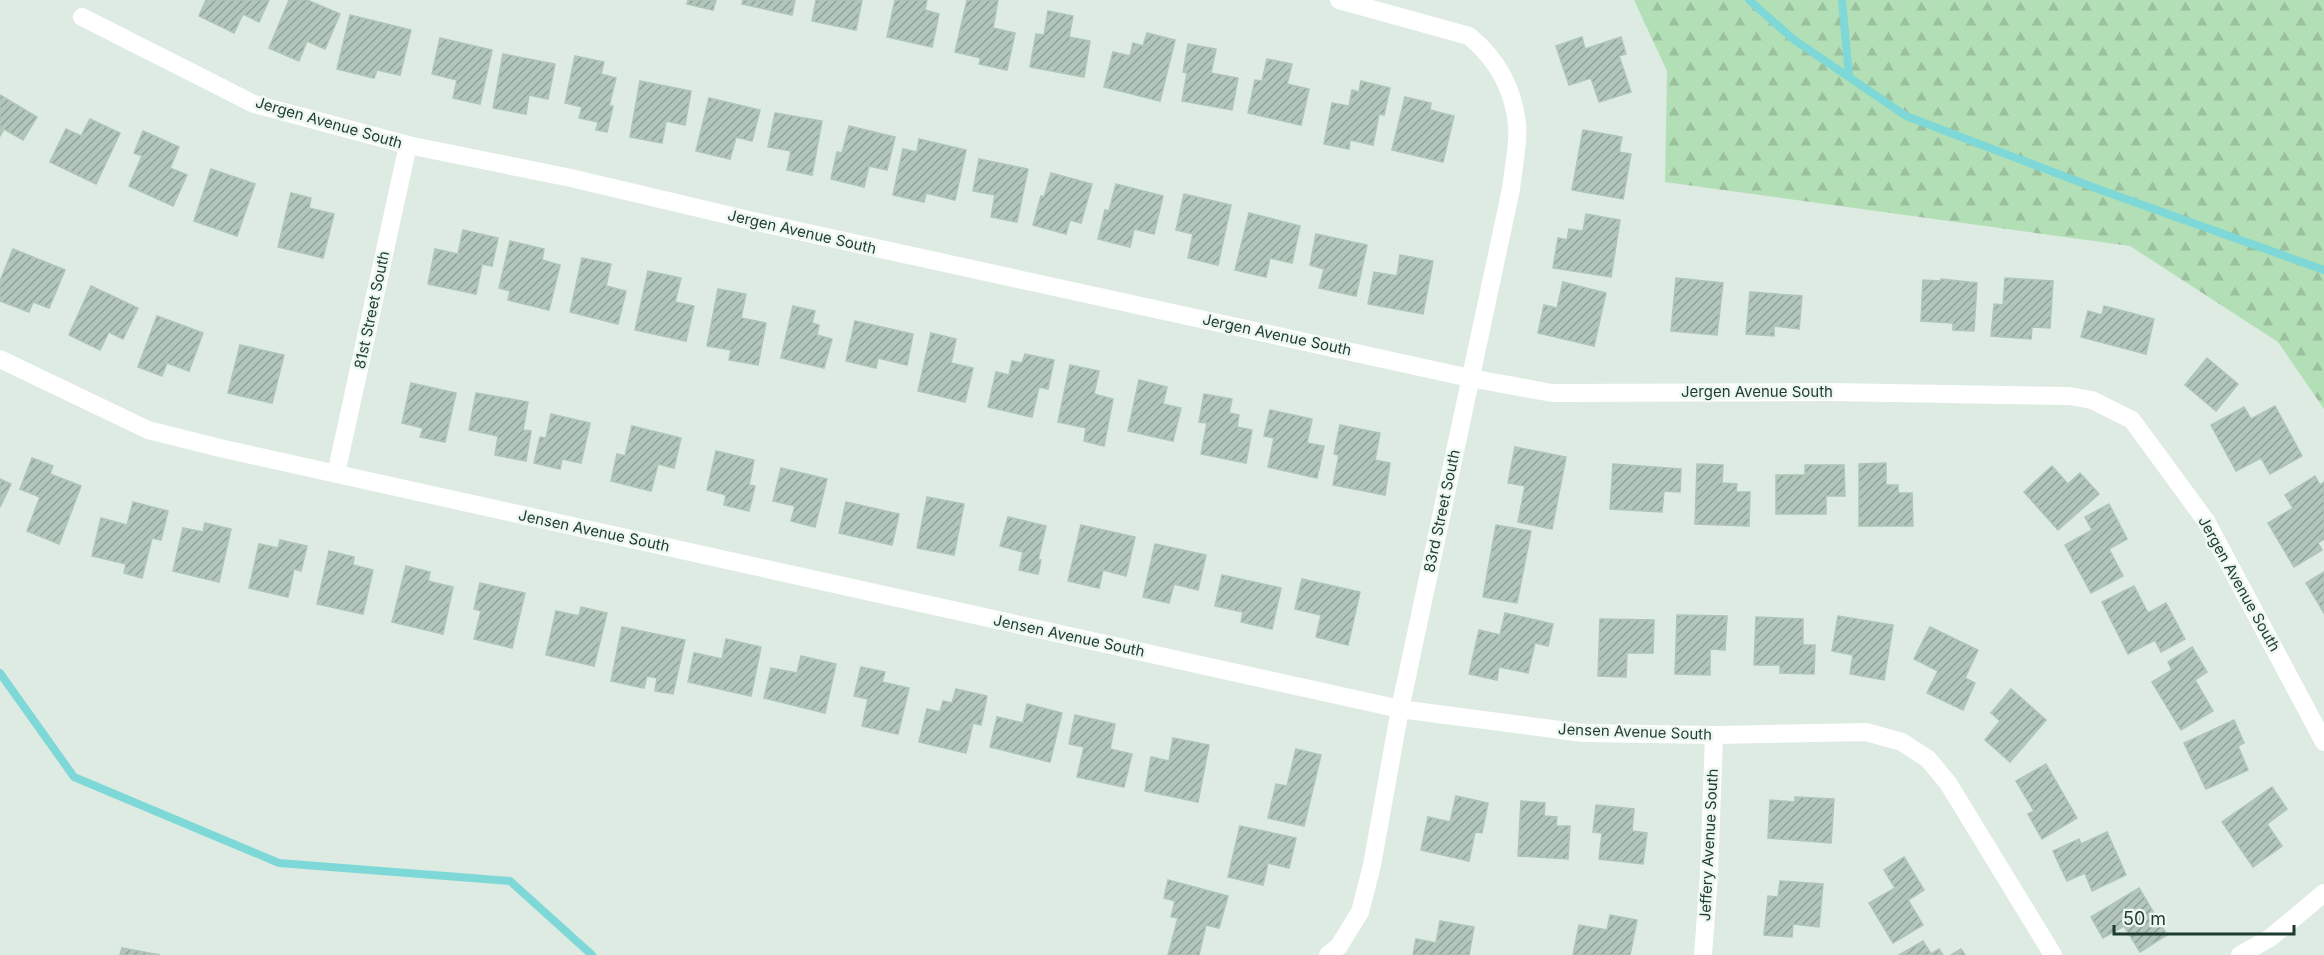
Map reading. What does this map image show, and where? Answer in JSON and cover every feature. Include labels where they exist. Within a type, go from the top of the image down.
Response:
[{"type":"street","name":"83rd Street South","points":[[1328,955],[1339,946],[1360,912],[1372,866],[1400,709],[1511,189],[1518,125],[1506,81],[1487,51],[1469,36],[1339,0]]},
{"type":"street","name":"Jergen Avenue South","points":[[82,17],[254,104],[408,145],[571,178],[753,221],[1470,378],[1552,393],[1831,392],[2069,396],[2092,400],[2132,420],[2206,521],[2324,742]]},
{"type":"street","name":"81st Street South","points":[[336,474],[408,145]]},
{"type":"street","name":"Jensen Avenue South","points":[[0,359],[148,430],[336,474],[1400,709],[1583,733],[1714,735],[1866,732],[1902,742],[1929,759],[1948,783],[2052,955]]},
{"type":"street","name":"Jeffery Avenue South","points":[[1703,955],[1714,735]]},
{"type":"street","points":[[2240,955],[2270,938],[2324,893]]},
{"type":"green space","points":[[1634,0],[2324,0],[2324,409],[2278,342],[2130,246],[1665,182],[1667,71]]},
{"type":"building","points":[[206,0],[269,0],[259,22],[243,14],[234,33],[199,16]]},
{"type":"building","points":[[289,0],[307,0],[340,14],[325,49],[307,41],[299,61],[269,48]]},
{"type":"building","points":[[688,0],[716,0],[713,10],[687,4]]},
{"type":"building","points":[[743,0],[795,0],[792,15],[742,4]]},
{"type":"building","points":[[816,0],[862,0],[856,30],[812,21]]},
{"type":"building","points":[[895,0],[927,0],[925,10],[939,14],[932,47],[887,37]]},
{"type":"building","points":[[967,0],[998,0],[993,28],[1015,33],[1007,70],[979,64],[981,58],[955,52]]},
{"type":"building","points":[[1048,11],[1073,16],[1069,37],[1090,41],[1084,77],[1030,67],[1036,34],[1044,35]]},
{"type":"building","points":[[350,15],[411,30],[400,75],[377,70],[374,78],[337,69]]},
{"type":"building","points":[[1147,33],[1175,40],[1160,101],[1104,87],[1113,52],[1130,56],[1133,43],[1143,46]]},
{"type":"building","points":[[1582,37],[1585,49],[1621,37],[1626,54],[1619,56],[1631,92],[1599,102],[1591,78],[1569,85],[1556,46]]},
{"type":"building","points":[[440,38],[492,50],[480,104],[453,98],[457,80],[432,74]]},
{"type":"building","points":[[1188,44],[1216,49],[1211,73],[1238,78],[1232,110],[1182,101],[1187,73],[1183,72]]},
{"type":"building","points":[[503,54],[555,64],[548,99],[529,95],[526,114],[493,108]]},
{"type":"building","points":[[575,56],[604,62],[601,74],[616,78],[609,106],[613,106],[607,132],[596,130],[598,122],[579,118],[582,107],[565,103]]},
{"type":"building","points":[[1267,59],[1292,64],[1287,84],[1309,89],[1301,125],[1248,113],[1255,80],[1262,81]]},
{"type":"building","points":[[640,81],[691,91],[685,125],[666,121],[662,143],[630,137]]},
{"type":"building","points":[[1361,81],[1390,88],[1384,115],[1379,114],[1373,145],[1350,140],[1349,149],[1324,144],[1332,103],[1349,106],[1352,90],[1359,92]]},
{"type":"building","points":[[0,95],[37,117],[23,140],[4,129],[0,136]]},
{"type":"building","points":[[1405,97],[1431,103],[1430,110],[1454,116],[1443,162],[1392,150]]},
{"type":"building","points":[[709,98],[760,110],[752,141],[736,137],[730,159],[696,151]]},
{"type":"building","points":[[775,113],[822,121],[812,175],[787,170],[791,151],[768,147]]},
{"type":"building","points":[[90,119],[120,133],[96,184],[50,162],[66,129],[81,136]]},
{"type":"building","points":[[849,126],[895,137],[887,170],[869,166],[864,187],[831,179],[837,152],[842,153]]},
{"type":"building","points":[[1583,130],[1622,137],[1619,152],[1631,154],[1623,199],[1572,190]]},
{"type":"building","points":[[143,131],[179,147],[170,168],[187,175],[173,206],[129,186],[142,156],[134,153]]},
{"type":"building","points":[[919,139],[966,150],[955,200],[926,193],[924,202],[893,195],[903,149],[917,152]]},
{"type":"building","points":[[979,159],[1028,169],[1017,222],[991,217],[995,195],[973,191]]},
{"type":"building","points":[[211,169],[255,184],[237,236],[194,221]]},
{"type":"building","points":[[1051,173],[1092,184],[1081,223],[1070,220],[1066,234],[1033,225],[1041,196],[1044,197]]},
{"type":"building","points":[[1116,184],[1163,196],[1154,234],[1134,229],[1130,247],[1098,239],[1105,210],[1109,211]]},
{"type":"building","points":[[291,193],[311,198],[309,208],[334,214],[323,258],[278,247]]},
{"type":"building","points":[[1184,194],[1231,205],[1218,265],[1188,258],[1193,234],[1176,230]]},
{"type":"building","points":[[1249,213],[1300,226],[1292,263],[1270,258],[1266,277],[1235,270]]},
{"type":"building","points":[[1586,214],[1620,220],[1611,277],[1553,268],[1558,238],[1567,240],[1569,229],[1583,231]]},
{"type":"building","points":[[463,230],[498,238],[492,266],[482,264],[476,294],[428,284],[435,249],[458,254]]},
{"type":"building","points":[[1316,234],[1367,245],[1356,296],[1319,288],[1324,269],[1310,265]]},
{"type":"building","points":[[510,241],[544,249],[542,260],[560,265],[549,310],[508,300],[510,291],[499,288]]},
{"type":"building","points":[[13,249],[65,270],[49,308],[33,302],[29,312],[0,301],[0,281]]},
{"type":"building","points":[[1400,255],[1433,261],[1423,314],[1368,304],[1374,272],[1397,276]]},
{"type":"building","points":[[582,258],[611,264],[606,286],[626,291],[618,324],[570,312]]},
{"type":"building","points":[[648,271],[681,278],[675,302],[694,306],[686,341],[635,330]]},
{"type":"building","points":[[1676,278],[1723,283],[1717,335],[1671,331]]},
{"type":"building","points":[[2005,278],[2053,281],[2050,328],[2032,327],[2031,339],[1991,336],[1994,304],[2003,305]]},
{"type":"building","points":[[1941,279],[1977,283],[1974,331],[1953,330],[1953,323],[1921,321],[1923,280],[1941,281]]},
{"type":"building","points":[[1563,282],[1606,293],[1594,346],[1538,333],[1544,305],[1557,308]]},
{"type":"building","points":[[91,286],[138,308],[123,339],[109,332],[100,350],[69,335]]},
{"type":"building","points":[[718,289],[746,294],[741,318],[766,323],[758,365],[729,360],[731,350],[707,346]]},
{"type":"building","points":[[1750,292],[1802,296],[1799,329],[1774,326],[1774,336],[1746,334]]},
{"type":"building","points":[[793,306],[815,311],[812,323],[819,325],[817,335],[832,339],[824,368],[781,358]]},
{"type":"building","points":[[2104,306],[2154,319],[2146,354],[2081,337],[2088,311],[2102,315]]},
{"type":"building","points":[[157,316],[203,333],[189,371],[167,363],[162,376],[138,367]]},
{"type":"building","points":[[855,321],[913,334],[907,365],[878,358],[876,368],[846,361]]},
{"type":"building","points":[[931,333],[956,339],[951,363],[973,368],[965,402],[918,391]]},
{"type":"building","points":[[240,345],[284,355],[272,403],[228,393]]},
{"type":"building","points":[[1025,354],[1054,360],[1048,389],[1039,387],[1032,417],[988,407],[996,372],[1009,375],[1012,361],[1022,363]]},
{"type":"building","points":[[2207,358],[2238,384],[2216,411],[2185,385]]},
{"type":"building","points":[[1070,365],[1099,371],[1094,394],[1113,399],[1104,446],[1084,441],[1086,428],[1058,422]]},
{"type":"building","points":[[1139,380],[1167,387],[1163,404],[1181,408],[1173,441],[1128,431]]},
{"type":"building","points":[[411,383],[456,393],[445,442],[420,437],[423,428],[402,423]]},
{"type":"building","points":[[476,393],[528,402],[523,430],[531,431],[526,461],[495,455],[498,436],[469,430]]},
{"type":"building","points":[[1204,394],[1232,399],[1229,413],[1239,415],[1237,427],[1252,430],[1246,463],[1201,454],[1207,423],[1199,422]]},
{"type":"building","points":[[2275,406],[2302,456],[2270,474],[2261,458],[2236,471],[2211,425],[2244,407],[2251,419]]},
{"type":"building","points":[[1270,410],[1312,419],[1307,443],[1324,446],[1317,478],[1268,467],[1274,438],[1264,436]]},
{"type":"building","points":[[551,414],[590,423],[581,463],[562,459],[560,469],[534,463],[540,437],[546,438]]},
{"type":"building","points":[[1340,425],[1380,433],[1375,460],[1390,463],[1385,495],[1333,485],[1339,455],[1334,454]]},
{"type":"building","points":[[632,426],[681,438],[674,468],[658,464],[651,491],[611,481],[617,454],[625,456]]},
{"type":"building","points":[[1515,447],[1566,457],[1552,529],[1518,522],[1525,486],[1508,483]]},
{"type":"building","points":[[716,451],[754,460],[749,485],[755,486],[749,511],[724,505],[726,495],[707,490]]},
{"type":"building","points":[[32,458],[53,466],[50,474],[81,486],[59,544],[27,531],[40,497],[20,489]]},
{"type":"building","points":[[1886,463],[1886,485],[1898,485],[1898,493],[1912,493],[1913,526],[1859,526],[1859,464]]},
{"type":"building","points":[[1613,464],[1681,469],[1680,492],[1664,491],[1662,512],[1610,509]]},
{"type":"building","points":[[1697,464],[1723,465],[1722,483],[1737,484],[1736,492],[1750,492],[1749,526],[1695,524]]},
{"type":"building","points":[[1805,465],[1844,465],[1845,496],[1826,496],[1826,514],[1776,514],[1776,475],[1805,475]]},
{"type":"building","points":[[2052,466],[2068,484],[2080,473],[2099,494],[2058,530],[2024,492]]},
{"type":"building","points":[[781,468],[827,479],[815,527],[791,521],[795,506],[773,501]]},
{"type":"building","points":[[2315,476],[2320,485],[2324,482],[2324,539],[2318,543],[2322,550],[2294,567],[2268,523],[2293,508],[2285,495]]},
{"type":"building","points":[[0,479],[11,484],[0,507]]},
{"type":"building","points":[[927,497],[964,504],[954,555],[917,548]]},
{"type":"building","points":[[133,502],[168,511],[161,540],[152,538],[142,578],[124,573],[126,564],[92,556],[101,518],[127,525]]},
{"type":"building","points":[[846,502],[899,514],[892,545],[839,533]]},
{"type":"building","points":[[2109,504],[2127,539],[2109,549],[2123,576],[2091,593],[2065,545],[2092,530],[2085,517]]},
{"type":"building","points":[[1008,517],[1046,526],[1038,560],[1041,560],[1038,574],[1019,570],[1023,552],[1000,546]]},
{"type":"building","points":[[205,523],[231,529],[219,582],[173,571],[183,528],[203,532]]},
{"type":"building","points":[[1081,525],[1135,537],[1126,576],[1103,570],[1099,588],[1068,581]]},
{"type":"building","points":[[1496,525],[1531,531],[1517,603],[1483,597]]},
{"type":"building","points":[[280,540],[307,546],[301,571],[294,569],[288,597],[249,588],[259,544],[278,548]]},
{"type":"building","points":[[1155,544],[1206,555],[1198,590],[1174,584],[1169,603],[1143,597]]},
{"type":"building","points":[[329,551],[354,557],[353,565],[373,570],[363,614],[317,604]]},
{"type":"building","points":[[406,566],[430,572],[428,581],[453,587],[443,634],[392,622]]},
{"type":"building","points":[[2324,572],[2324,613],[2306,583]]},
{"type":"building","points":[[1222,575],[1281,588],[1272,629],[1241,622],[1243,612],[1215,606]]},
{"type":"building","points":[[1302,579],[1360,592],[1348,645],[1316,637],[1321,615],[1295,609]]},
{"type":"building","points":[[480,583],[525,593],[512,648],[474,639],[481,611],[474,609]]},
{"type":"building","points":[[2134,586],[2148,613],[2166,603],[2185,639],[2161,652],[2155,640],[2128,654],[2102,602]]},
{"type":"building","points":[[581,607],[607,613],[594,666],[546,655],[556,611],[579,616]]},
{"type":"building","points":[[1505,613],[1553,624],[1548,646],[1535,643],[1528,673],[1499,667],[1497,680],[1469,674],[1479,630],[1500,635]]},
{"type":"building","points":[[1677,615],[1727,616],[1725,650],[1710,649],[1710,675],[1675,674]]},
{"type":"building","points":[[1838,616],[1893,625],[1884,680],[1850,674],[1853,655],[1832,651]]},
{"type":"building","points":[[1756,617],[1803,619],[1803,645],[1815,645],[1814,674],[1780,673],[1780,665],[1754,665]]},
{"type":"building","points":[[1600,619],[1654,620],[1653,653],[1627,653],[1626,677],[1598,676]]},
{"type":"building","points":[[622,627],[685,640],[673,694],[655,691],[657,678],[647,676],[644,688],[611,681]]},
{"type":"building","points":[[1930,627],[1978,650],[1965,678],[1975,683],[1963,710],[1927,693],[1938,671],[1914,659]]},
{"type":"building","points":[[726,639],[761,647],[751,696],[688,682],[694,653],[722,659]]},
{"type":"building","points":[[2192,647],[2207,672],[2195,680],[2213,711],[2181,730],[2152,682],[2172,670],[2168,662]]},
{"type":"building","points":[[801,656],[836,664],[825,713],[764,698],[771,668],[797,673]]},
{"type":"building","points":[[861,667],[885,672],[882,682],[909,688],[898,734],[862,726],[868,699],[854,696]]},
{"type":"building","points":[[956,689],[987,696],[981,725],[973,723],[966,753],[919,742],[927,709],[940,712],[943,701],[952,703]]},
{"type":"building","points":[[2011,689],[2046,720],[2010,762],[1985,740],[2000,721],[1991,713]]},
{"type":"building","points":[[1027,704],[1062,713],[1050,762],[990,747],[997,717],[1023,723]]},
{"type":"building","points":[[1075,715],[1115,724],[1110,749],[1132,754],[1124,787],[1077,777],[1084,747],[1069,744]]},
{"type":"building","points":[[2234,720],[2244,743],[2238,746],[2248,770],[2206,789],[2184,743]]},
{"type":"building","points":[[1173,738],[1209,745],[1198,802],[1145,791],[1151,757],[1169,761]]},
{"type":"building","points":[[1296,749],[1321,755],[1304,826],[1268,818],[1276,784],[1287,786]]},
{"type":"building","points":[[2046,764],[2077,818],[2042,839],[2028,814],[2034,811],[2016,781]]},
{"type":"building","points":[[2272,787],[2287,809],[2267,824],[2282,846],[2253,867],[2222,822]]},
{"type":"building","points":[[1456,796],[1488,803],[1482,833],[1475,832],[1469,861],[1421,850],[1428,817],[1450,822]]},
{"type":"building","points":[[1795,797],[1834,799],[1831,843],[1768,838],[1770,800],[1795,802]]},
{"type":"building","points":[[1521,801],[1545,803],[1544,816],[1557,817],[1556,826],[1570,826],[1568,859],[1518,856]]},
{"type":"building","points":[[1596,805],[1634,809],[1632,831],[1647,833],[1643,864],[1599,859],[1602,833],[1593,832]]},
{"type":"building","points":[[1240,826],[1296,838],[1289,868],[1268,863],[1263,885],[1228,877]]},
{"type":"building","points":[[2107,832],[2126,875],[2092,891],[2085,873],[2067,881],[2053,851],[2079,839],[2081,844]]},
{"type":"building","points":[[1904,857],[1924,890],[1908,900],[1923,925],[1893,943],[1869,903],[1895,888],[1884,870]]},
{"type":"building","points":[[1168,880],[1228,896],[1219,928],[1206,925],[1199,955],[1168,955],[1178,918],[1171,917],[1175,901],[1164,898]]},
{"type":"building","points":[[1780,881],[1823,884],[1819,927],[1793,924],[1792,937],[1764,935],[1768,896],[1778,897]]},
{"type":"building","points":[[2139,888],[2167,935],[2140,952],[2124,926],[2103,938],[2091,917]]},
{"type":"building","points":[[1610,915],[1637,920],[1630,955],[1573,955],[1579,925],[1607,930]]},
{"type":"building","points":[[1440,921],[1474,927],[1469,955],[1413,955],[1416,939],[1436,943]]},
{"type":"building","points":[[1923,941],[1931,954],[1939,949],[1943,955],[1899,955]]},
{"type":"building","points":[[122,948],[160,955],[120,955]]},
{"type":"building","points":[[1961,949],[1965,955],[1951,955]]},
{"type":"waterway","points":[[1749,0],[1793,39],[1906,116],[2098,189],[2324,270]]},
{"type":"waterway","points":[[1842,0],[1849,76]]},
{"type":"waterway","points":[[0,673],[74,777],[279,863],[510,881],[592,955]]}]
